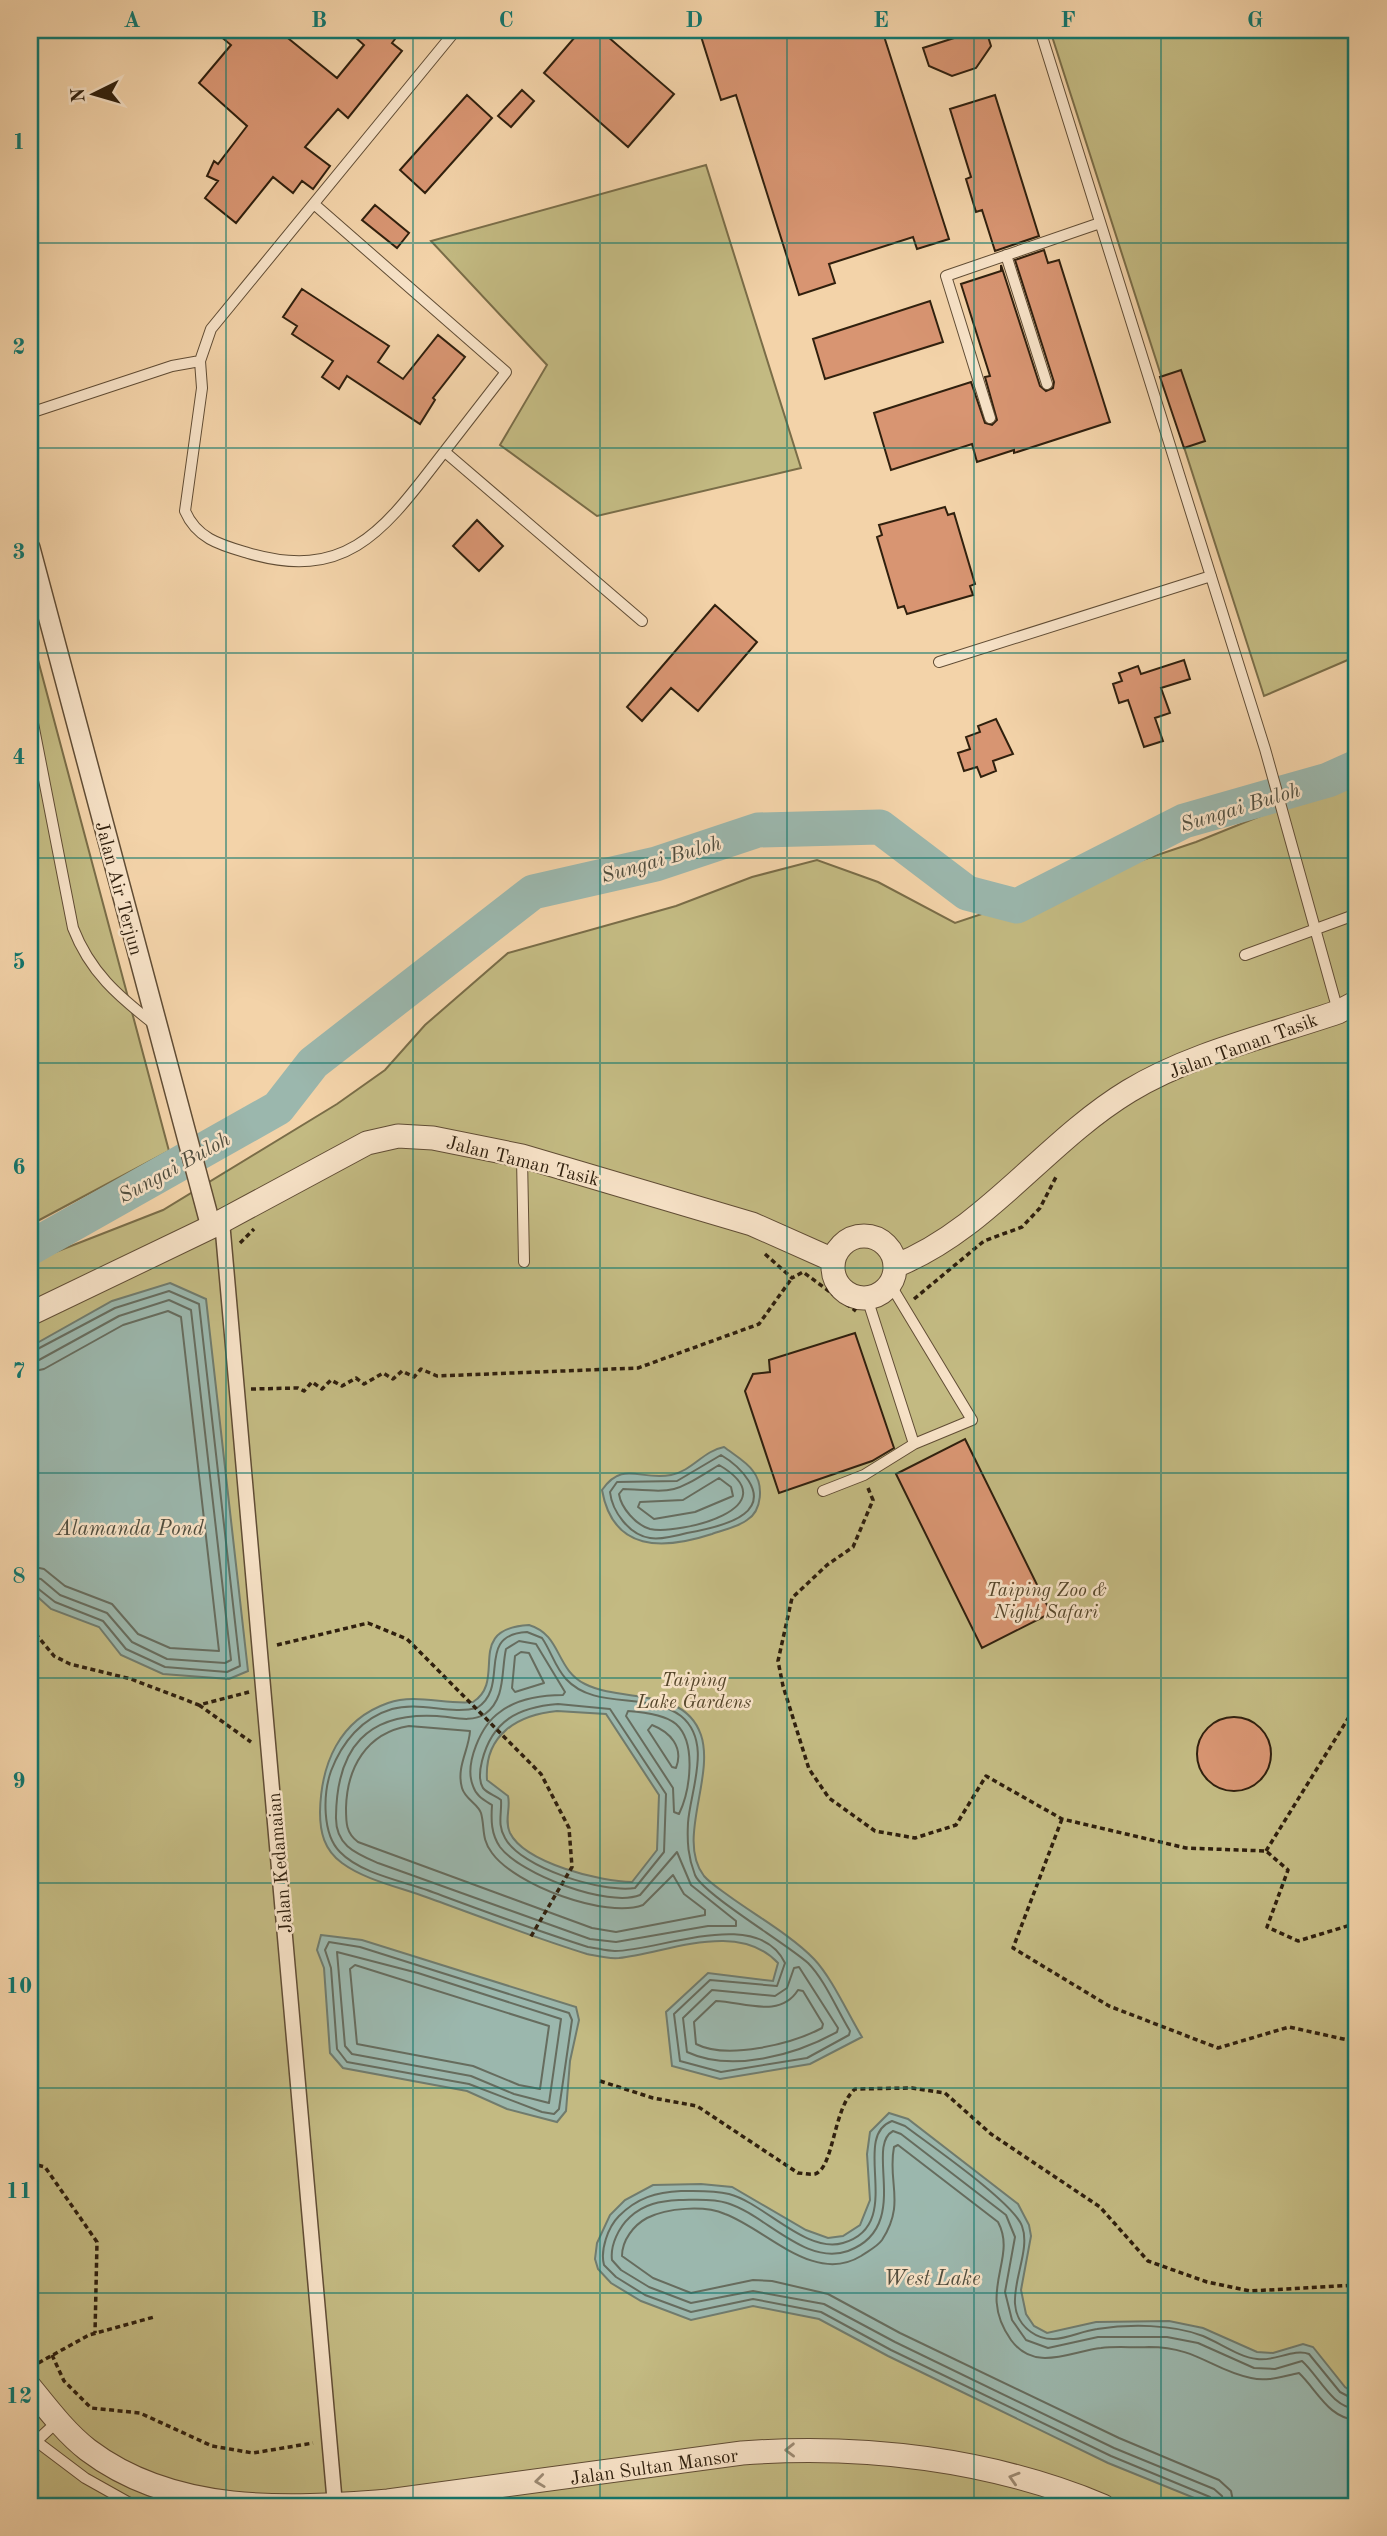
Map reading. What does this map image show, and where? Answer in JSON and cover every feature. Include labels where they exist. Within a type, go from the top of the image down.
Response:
[{"type":"street","name":"Jalan Air Terjun","points":[[30,548],[202,1194],[216,1224]]},
{"type":"street","name":"Jalan Taman Tasik","points":[[870,1307],[892,1275],[957,1231],[1087,1121],[1128,1092],[1174,1068],[1348,1007]]},
{"type":"street","name":"Jalan Taman Tasik","points":[[30,1314],[216,1224],[367,1143],[398,1136],[433,1138],[522,1156],[751,1224],[833,1260]]},
{"type":"street","name":"Jalan Kedamaian","points":[[216,1224],[226,1250],[336,2505]]},
{"type":"street","points":[[870,1307],[841,1288],[835,1280],[833,1260],[843,1243],[862,1235],[881,1240],[893,1256],[892,1275]]},
{"type":"street","name":"Jalan Sultan Mansor","points":[[31,2390],[88,2450],[134,2477],[179,2494],[256,2506],[336,2505],[792,2449],[905,2456],[969,2467],[995,2472],[1103,2506]]},
{"type":"lane","points":[[314,204],[506,372],[392,520],[367,541],[317,561],[253,554],[224,546],[205,538],[191,524],[185,511],[202,388],[200,361],[211,328],[456,30]]},
{"type":"lane","points":[[1040,30],[1265,749],[1316,929],[1348,1007]]},
{"type":"lane","points":[[990,418],[946,276],[1100,223]]},
{"type":"lane","points":[[1006,255],[1047,384]]},
{"type":"lane","points":[[30,413],[172,366],[200,361]]},
{"type":"lane","points":[[445,452],[642,621]]},
{"type":"lane","points":[[939,662],[1211,576]]},
{"type":"lane","points":[[30,708],[73,928],[83,954],[116,993],[157,1026]]},
{"type":"lane","points":[[1245,955],[1357,914]]},
{"type":"lane","points":[[522,1156],[524,1262]]},
{"type":"lane","points":[[823,1491],[864,1475],[914,1444],[972,1420],[904,1305],[892,1275]]},
{"type":"lane","points":[[870,1307],[914,1444]]},
{"type":"lane","points":[[58,2421],[33,2444],[135,2506]]},
{"type":"path","points":[[904,1305],[984,1241],[1022,1227],[1041,1208],[1059,1173]]},
{"type":"path","points":[[226,1250],[242,1242],[257,1226]]},
{"type":"path","points":[[756,1247],[792,1278]]},
{"type":"path","points":[[238,1389],[298,1388],[304,1391],[312,1382],[322,1389],[331,1380],[342,1386],[356,1378],[364,1384],[383,1373],[393,1379],[402,1371],[414,1377],[421,1369],[437,1376],[638,1368],[759,1324],[792,1278],[803,1272],[861,1314],[870,1307]]},
{"type":"path","points":[[878,1480],[868,1487],[873,1500],[853,1547],[827,1565],[792,1598],[778,1661],[809,1769],[828,1798],[875,1831],[915,1838],[956,1825],[986,1776],[1062,1819],[1186,1848],[1266,1851],[1288,1870],[1267,1927],[1298,1941],[1357,1923]]},
{"type":"path","points":[[260,1649],[368,1623],[407,1639],[541,1774],[569,1828],[572,1867],[530,1938]]},
{"type":"path","points":[[30,1627],[37,1639],[62,1660],[131,1679],[199,1705],[270,1755]]},
{"type":"path","points":[[199,1705],[264,1687]]},
{"type":"path","points":[[1266,1851],[1357,1704]]},
{"type":"path","points":[[1062,1819],[1013,1948],[1109,2006],[1218,2048],[1289,2027],[1357,2042]]},
{"type":"path","points":[[600,2081],[653,2098],[697,2106],[797,2173],[815,2174],[824,2167],[839,2111],[855,2089],[912,2088],[945,2093],[991,2134],[1100,2207],[1148,2261],[1207,2282],[1250,2291],[1357,2285]]},
{"type":"path","points":[[30,2163],[45,2167],[97,2242],[95,2333]]},
{"type":"path","points":[[30,2368],[95,2333],[154,2317]]},
{"type":"path","points":[[52,2355],[64,2381],[91,2408],[140,2413],[212,2446],[253,2453],[329,2441]]},
{"type":"green space","points":[[1050,30],[1357,30],[1357,656],[1264,696]]},
{"type":"green space","points":[[706,165],[801,468],[597,516],[500,445],[547,365],[431,241]]},
{"type":"green space","points":[[30,630],[169,1151],[30,1225]]},
{"type":"green space","name":"Taiping Lake Gardens","points":[[1357,777],[1357,2506],[30,2506],[30,1262],[163,1210],[337,1104],[385,1070],[425,1025],[508,953],[676,906],[752,877],[817,860],[878,882],[955,923],[1196,842]]},
{"type":"water","name":"Alamanda Pond","points":[[170,1283],[206,1299],[248,1671],[229,1679],[163,1674],[121,1655],[99,1627],[51,1609],[30,1590],[30,1347],[112,1301]]},
{"type":"water","points":[[724,1447],[744,1461],[759,1483],[760,1497],[756,1511],[747,1520],[730,1528],[676,1543],[643,1541],[629,1535],[617,1525],[608,1510],[602,1490],[610,1481],[625,1474],[660,1476],[678,1473],[710,1452]]},
{"type":"water","points":[[529,1625],[540,1630],[553,1644],[568,1670],[585,1684],[600,1690],[667,1702],[681,1709],[693,1720],[701,1735],[704,1752],[694,1827],[696,1861],[712,1884],[784,1934],[814,1959],[862,2037],[810,2064],[720,2079],[672,2066],[666,2012],[708,1973],[773,1981],[778,1963],[762,1950],[743,1943],[724,1941],[703,1942],[619,1958],[587,1954],[372,1879],[336,1858],[324,1840],[320,1812],[321,1794],[329,1761],[345,1732],[371,1711],[399,1700],[473,1702],[483,1693],[487,1681],[492,1645],[497,1636],[509,1629]],"holes":[[[557,1711],[606,1714],[659,1795],[657,1850],[632,1882],[602,1879],[565,1869],[547,1862],[518,1844],[510,1833],[508,1796],[487,1780],[491,1751],[497,1739],[516,1723],[542,1713]]]},
{"type":"water","points":[[321,1935],[362,1940],[576,2007],[579,2020],[570,2061],[566,2111],[557,2122],[507,2109],[467,2091],[343,2068],[330,2053],[324,1968],[317,1950]]},
{"type":"water","name":"West Lake","points":[[889,2113],[908,2119],[1018,2204],[1029,2225],[1031,2236],[1021,2290],[1026,2314],[1034,2326],[1047,2333],[1096,2322],[1169,2321],[1203,2328],[1257,2352],[1273,2353],[1303,2344],[1313,2347],[1345,2387],[1357,2395],[1357,2506],[1214,2506],[1108,2463],[888,2356],[819,2319],[753,2306],[691,2320],[641,2301],[611,2283],[598,2269],[595,2259],[597,2243],[610,2215],[625,2200],[653,2185],[701,2184],[732,2187],[806,2230],[828,2238],[843,2236],[860,2225],[870,2200],[867,2154],[870,2132]]},
{"type":"building","points":[[213,30],[278,30],[337,78],[364,45],[347,30],[402,30],[392,43],[402,51],[348,118],[338,109],[305,147],[330,166],[313,189],[302,181],[293,193],[273,177],[236,223],[205,198],[218,181],[207,176],[214,161],[218,164],[247,126],[199,83],[231,45]]},
{"type":"building","points":[[581,30],[600,30],[674,94],[628,147],[544,73]]},
{"type":"building","points":[[699,30],[882,30],[949,239],[917,249],[913,237],[829,264],[835,283],[799,295],[736,95],[721,100]]},
{"type":"building","points":[[986,30],[991,46],[976,68],[952,76],[929,66],[923,48]]},
{"type":"building","points":[[522,90],[534,101],[511,127],[498,116]]},
{"type":"building","points":[[467,95],[492,118],[425,193],[400,170]]},
{"type":"building","points":[[995,95],[1039,236],[995,251],[982,210],[976,212],[966,179],[971,177],[950,109]]},
{"type":"building","points":[[375,205],[409,233],[397,248],[362,220]]},
{"type":"building","points":[[1044,250],[1048,263],[1059,260],[1110,422],[977,462],[972,444],[891,470],[874,413],[971,382],[985,423],[992,425],[997,420],[985,377],[990,376],[961,284],[1001,271],[1001,265],[1040,386],[1046,391],[1053,388],[1054,382],[1015,260]]},
{"type":"building","points":[[302,289],[389,346],[378,362],[403,379],[438,335],[465,357],[433,398],[435,400],[420,424],[347,376],[339,389],[322,377],[333,361],[292,334],[297,326],[283,317]]},
{"type":"building","points":[[930,301],[943,342],[825,379],[813,339]]},
{"type":"building","points":[[1181,370],[1205,441],[1184,448],[1160,377]]},
{"type":"building","points":[[945,507],[948,515],[954,513],[975,584],[970,586],[973,595],[907,614],[904,606],[898,608],[877,537],[882,535],[879,525]]},
{"type":"building","points":[[477,520],[503,546],[479,571],[453,546]]},
{"type":"building","points":[[715,605],[757,642],[698,711],[671,688],[642,721],[627,707]]},
{"type":"building","points":[[1184,660],[1190,679],[1161,688],[1170,713],[1155,718],[1163,741],[1144,747],[1128,700],[1119,703],[1113,684],[1122,681],[1119,673],[1138,666],[1141,674]]},
{"type":"building","points":[[996,719],[1013,754],[993,761],[996,771],[981,777],[977,767],[964,771],[958,753],[970,749],[966,737],[980,732],[978,726]]},
{"type":"building","points":[[855,1333],[894,1448],[872,1461],[779,1493],[745,1391],[753,1374],[770,1372],[769,1360]]},
{"type":"building","points":[[965,1439],[1051,1613],[982,1648],[896,1474]]},
{"type":"building","points":[[1234,1717],[1248,1720],[1260,1728],[1268,1740],[1271,1754],[1268,1768],[1260,1780],[1248,1788],[1234,1791],[1220,1788],[1208,1780],[1200,1768],[1197,1754],[1200,1740],[1208,1728],[1220,1720]]},
{"type":"waterway","name":"Sungai Buloh","points":[[30,1248],[278,1108],[313,1063],[533,892],[656,864],[758,830],[880,827],[967,893],[1017,906],[1184,821],[1328,780],[1357,767]]},
{"type":"park label","name":"Taiping Zoo & Night Safari","points":[[1046,1600]]}]
